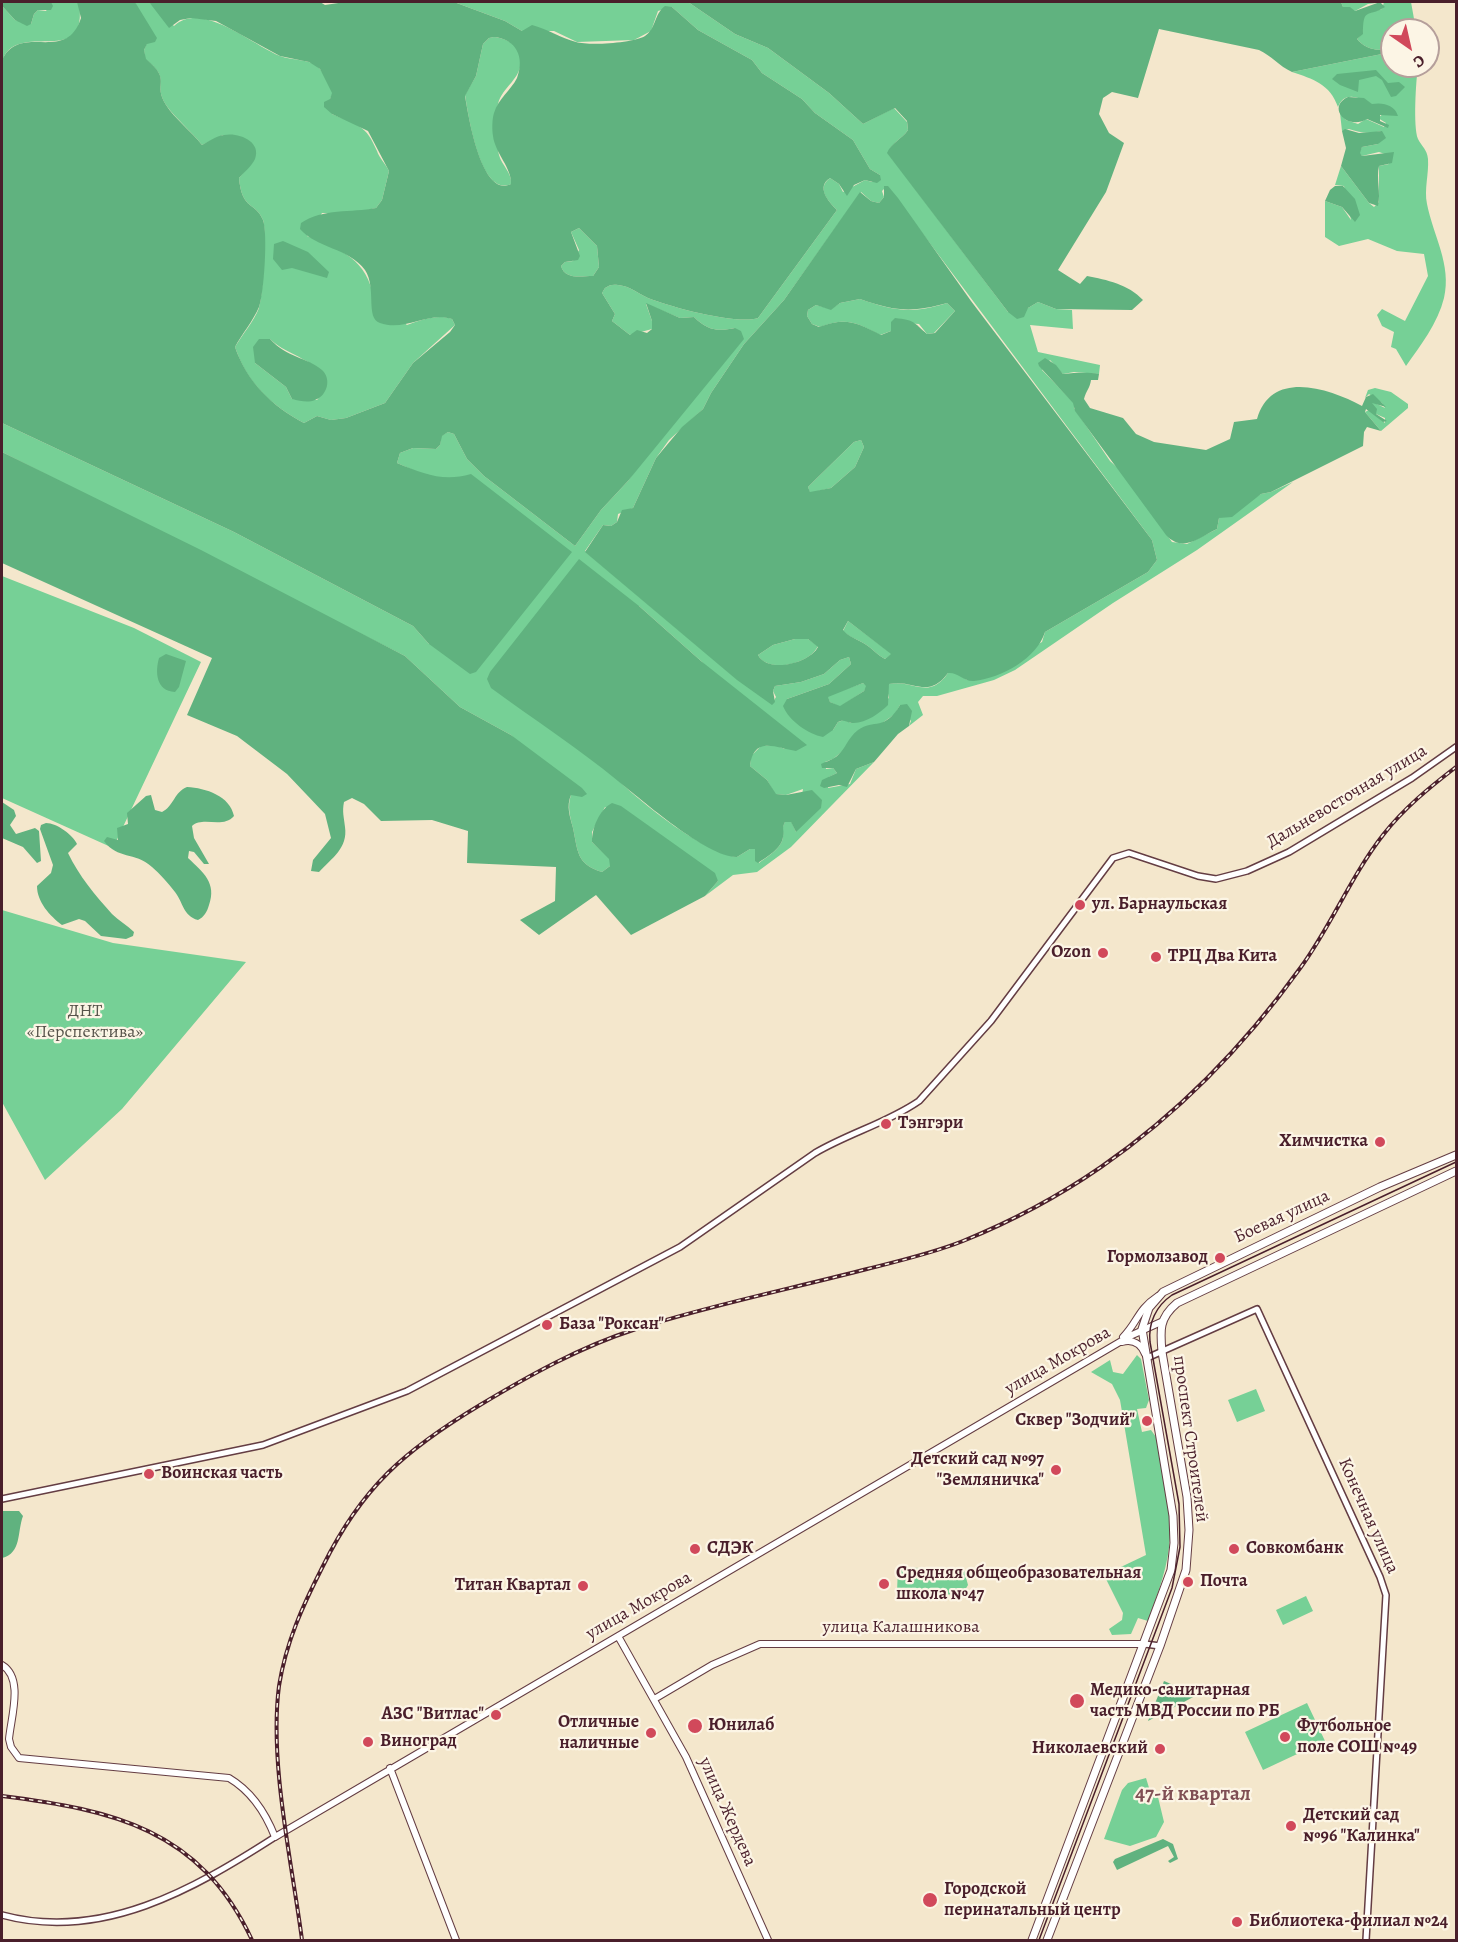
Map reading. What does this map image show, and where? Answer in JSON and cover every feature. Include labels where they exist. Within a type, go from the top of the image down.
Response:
[{"type":"main road","name":"Боевая улица","points":[[1163,1292],[1380,1187],[1456,1155]]},
{"type":"main road","name":"Боевая улица","points":[[1161,1322],[1177,1303],[1456,1171]]},
{"type":"main road","points":[[1143,1329],[1149,1308],[1163,1292]]},
{"type":"main road","points":[[1116,1344],[1130,1330],[1143,1306],[1163,1292]]},
{"type":"main road","name":"улица Мокрова","points":[[275,1837],[1116,1344],[1161,1322]]},
{"type":"main road","name":"проспект Строителей","points":[[1047,1941],[1160,1646],[1186,1570],[1189,1530],[1187,1497],[1162,1352],[1161,1322]]},
{"type":"main road","name":"проспект Строителей","points":[[1034,1940],[1171,1570],[1174,1532],[1143,1329]]},
{"type":"main road","points":[[1116,1344],[1128,1341],[1138,1344],[1147,1358]]},
{"type":"main road","name":"улица Жердева","points":[[618,1636],[656,1698],[712,1810],[768,1941]]},
{"type":"main road","name":"улица Калашникова","points":[[656,1698],[712,1665],[760,1644],[1145,1644]]},
{"type":"main road","points":[[2,1665],[9,1669],[15,1682],[9,1739],[11,1747],[19,1758],[229,1778],[237,1783],[266,1814],[275,1837]]},
{"type":"main road","points":[[390,1768],[456,1941]]},
{"type":"street","name":"Дальневосточная улица","points":[[2,1499],[263,1445],[420,1385],[680,1246],[838,1139],[906,1110],[920,1101],[998,1012],[1113,858],[1129,853],[1198,876],[1216,879],[1247,871],[1289,852],[1404,783],[1456,747]]},
{"type":"street","name":"Конечная улица","points":[[1147,1358],[1257,1309],[1386,1595],[1366,1941]]},
{"type":"street","name":"улица Калашникова","points":[[1145,1644],[1160,1646]]},
{"type":"street","name":"улица Мокрова","points":[[150,1912],[198,1887],[275,1837]]},
{"type":"street","points":[[2,1915],[34,1927],[64,1930]]},
{"type":"green space","points":[[2,2],[51,2],[53,6],[51,10],[38,10],[31,24],[27,26],[15,20],[2,6]]},
{"type":"green space","points":[[51,2],[79,3],[79,22],[74,33],[66,39],[16,45],[5,54],[2,69],[2,6],[15,20],[31,24],[34,14],[38,10],[46,11]]},
{"type":"green space","points":[[77,2],[135,2],[157,38],[155,42],[147,44],[144,50],[146,59],[159,72],[162,98],[170,110],[202,145],[230,134],[247,139],[255,147],[254,162],[239,178],[243,196],[263,220],[264,277],[259,307],[235,347],[246,371],[262,392],[281,409],[304,423],[317,416],[331,420],[346,418],[385,403],[413,363],[450,332],[455,325],[452,319],[443,317],[398,325],[380,323],[373,315],[370,285],[365,270],[350,257],[315,240],[300,229],[301,223],[318,215],[376,208],[382,200],[389,171],[368,131],[332,114],[324,107],[324,102],[330,99],[332,93],[320,69],[309,62],[280,56],[216,21],[191,18],[180,20],[169,28],[149,2],[320,2],[325,5],[345,2],[454,2],[505,21],[522,31],[532,25],[570,40],[591,44],[622,42],[645,36],[649,33],[661,9],[665,6],[672,7],[698,30],[752,60],[762,73],[802,99],[815,113],[853,140],[870,169],[880,175],[881,180],[877,183],[865,180],[854,185],[847,196],[839,184],[830,178],[826,182],[825,194],[837,210],[758,318],[748,320],[703,314],[658,302],[630,288],[610,285],[605,288],[602,293],[615,314],[612,321],[630,335],[637,330],[647,333],[652,329],[646,303],[680,318],[694,317],[703,325],[713,329],[735,328],[741,331],[744,339],[628,481],[601,510],[575,546],[484,476],[467,459],[454,434],[448,432],[442,436],[440,445],[436,449],[413,448],[400,453],[397,463],[425,473],[442,477],[471,474],[572,552],[476,672],[470,674],[429,644],[413,626],[234,532],[2,423],[3,58],[11,48],[22,43],[55,42],[65,39],[74,31],[81,18]],"holes":[[[489,38],[502,38],[513,45],[517,50],[520,63],[517,78],[498,103],[493,118],[494,142],[511,178],[511,184],[501,185],[492,179],[484,167],[473,135],[465,96],[476,76],[483,44]],[[579,228],[597,246],[599,267],[593,276],[570,275],[561,266],[565,262],[578,260],[580,256],[571,232]]]},
{"type":"green space","points":[[135,2],[149,2],[174,26],[185,19],[198,18],[212,21],[280,56],[315,65],[323,73],[333,93],[330,99],[332,114],[360,127],[373,142],[389,171],[382,200],[376,208],[354,213],[322,213],[307,236],[342,252],[359,265],[371,285],[374,299],[407,325],[441,317],[452,319],[455,325],[413,363],[385,403],[346,418],[331,420],[317,416],[304,423],[271,401],[246,372],[235,347],[259,308],[265,236],[263,220],[243,196],[239,178],[254,160],[223,135],[202,145],[174,115],[162,98],[158,72],[145,59],[144,50],[147,43]],"holes":[[[270,339],[321,371],[326,379],[325,389],[317,400],[292,399],[286,387],[255,363]]]},
{"type":"green space","points":[[454,2],[688,2],[735,34],[768,48],[829,93],[863,124],[894,108],[907,122],[908,130],[888,153],[1008,312],[1028,308],[1038,302],[1056,309],[1072,310],[1073,329],[1030,325],[1038,352],[1100,365],[1099,374],[1074,372],[1063,374],[1050,360],[1042,370],[1074,403],[1074,408],[1110,461],[1121,471],[1172,542],[1187,544],[1217,529],[1219,518],[1261,494],[1293,482],[1197,550],[1113,603],[1015,670],[994,680],[937,696],[923,696],[918,702],[923,715],[909,726],[911,721],[900,705],[895,714],[878,726],[874,725],[833,759],[825,762],[826,769],[833,768],[837,773],[829,777],[828,788],[850,784],[856,769],[874,762],[791,847],[757,872],[733,875],[705,896],[718,881],[605,807],[592,832],[592,842],[610,859],[610,866],[602,872],[593,869],[583,861],[578,850],[569,812],[571,795],[511,735],[460,707],[405,656],[2,452],[2,423],[234,532],[413,626],[429,644],[454,479],[429,477],[397,463],[400,453],[413,448],[436,449],[440,445],[441,436],[448,432],[454,434],[467,459],[484,476],[575,546],[601,510],[628,481],[735,328],[713,329],[703,325],[694,317],[680,318],[646,304],[652,321],[652,329],[630,335],[612,321],[615,314],[602,293],[605,288],[613,285],[630,288],[658,302],[703,314],[748,320],[758,318],[837,210],[825,194],[826,182],[830,178],[839,184],[843,192],[865,180],[872,182],[880,175],[870,169],[853,140],[815,113],[802,99],[762,73],[752,60],[698,30],[672,7],[658,11],[651,31],[634,40],[577,42],[554,31],[522,31],[505,21]],"holes":[[[887,186],[1152,540],[1157,560],[1148,572],[1045,632],[1042,642],[967,680],[955,672],[948,673],[934,686],[889,684],[887,689],[889,698],[851,723],[844,720],[838,722],[833,730],[787,699],[829,684],[851,664],[849,657],[840,660],[824,674],[801,682],[775,686],[773,691],[776,697],[772,704],[737,679],[585,551],[603,525],[611,526],[617,522],[618,514],[633,508],[656,458],[669,440],[703,409],[744,344],[784,300],[861,192],[871,201],[879,203],[884,197],[882,191]],[[639,606],[701,661],[785,749],[775,745],[761,746],[751,756],[750,766],[767,780],[775,794],[786,795],[803,789],[796,832],[791,821],[785,822],[780,845],[759,863],[756,849],[750,849],[737,857],[723,853],[691,837],[658,814],[619,781]]]},
{"type":"green space","points":[[688,2],[1341,2],[1343,7],[1350,7],[1355,11],[1380,2],[1385,7],[1365,16],[1363,34],[1357,39],[1364,45],[1380,50],[1380,54],[1292,72],[1259,50],[1159,29],[1138,98],[1112,92],[1103,98],[1099,114],[1109,133],[1124,143],[1106,192],[1058,270],[1080,284],[1087,276],[1117,284],[1131,290],[1143,300],[1132,310],[1056,309],[1038,302],[1028,308],[1024,317],[1017,319],[1008,312],[887,153],[908,130],[907,121],[895,108],[863,124],[829,93],[768,48],[735,34]]},
{"type":"green space","points":[[1341,2],[1384,2],[1368,4],[1355,11],[1343,7]]},
{"type":"green space","points":[[1384,2],[1411,2],[1414,18],[1380,18],[1380,50],[1373,49],[1357,39],[1363,33],[1361,21],[1365,14],[1382,9]]},
{"type":"green space","points":[[494,37],[512,43],[521,59],[515,78],[503,93],[498,104],[499,155],[511,180],[511,184],[500,185],[491,179],[478,152],[465,95],[476,76],[483,44],[489,38]]},
{"type":"green space","points":[[1380,54],[1380,78],[1417,78],[1416,133],[1427,156],[1427,204],[1444,262],[1446,286],[1438,316],[1406,366],[1396,349],[1391,347],[1394,332],[1382,326],[1377,315],[1382,309],[1405,321],[1428,276],[1424,254],[1397,251],[1368,239],[1339,246],[1325,237],[1325,201],[1342,207],[1351,220],[1344,186],[1335,185],[1341,166],[1374,207],[1379,202],[1379,166],[1389,164],[1385,154],[1379,152],[1362,156],[1359,153],[1362,147],[1378,144],[1381,131],[1365,133],[1349,129],[1342,131],[1340,113],[1346,120],[1358,124],[1366,119],[1384,127],[1386,123],[1378,118],[1384,113],[1367,101],[1353,97],[1347,97],[1338,107],[1335,99],[1320,84],[1292,72]]},
{"type":"green space","points":[[1376,70],[1380,78],[1388,83],[1399,82],[1405,87],[1396,96],[1391,97],[1382,80],[1376,76],[1359,80],[1358,92],[1332,79],[1337,74]]},
{"type":"green space","points":[[1348,97],[1364,98],[1372,104],[1388,105],[1398,116],[1380,115],[1380,121],[1389,125],[1388,128],[1367,119],[1360,122],[1346,120],[1339,112],[1339,106]]},
{"type":"green space","points":[[1345,129],[1359,133],[1382,131],[1386,138],[1378,144],[1362,147],[1360,153],[1362,156],[1394,152],[1392,163],[1379,166],[1378,206],[1369,203],[1341,166],[1346,148],[1342,131]]},
{"type":"green space","points":[[884,186],[888,186],[971,301],[1152,540],[1157,560],[1148,572],[1045,632],[1034,650],[1007,671],[974,681],[948,673],[941,681],[927,687],[889,684],[888,705],[881,711],[862,722],[838,722],[833,730],[823,737],[800,726],[783,706],[787,699],[829,684],[851,664],[849,657],[840,660],[824,674],[801,682],[775,686],[773,691],[775,702],[772,705],[737,680],[585,552],[603,525],[611,526],[617,522],[622,510],[633,508],[656,458],[682,427],[703,409],[744,344],[784,300],[860,192],[871,201],[879,203],[884,197]],"holes":[[[860,299],[903,309],[947,303],[955,311],[935,333],[927,334],[913,322],[902,319],[895,318],[891,322],[891,331],[881,335],[851,322],[837,322],[819,327],[812,324],[807,316],[808,310],[816,305],[831,310],[840,303]],[[861,440],[864,447],[855,467],[831,488],[810,492],[808,487],[854,442]],[[848,621],[891,654],[885,659],[843,630]],[[795,639],[808,639],[818,647],[807,658],[789,664],[770,664],[758,655],[773,645]],[[863,683],[866,686],[864,691],[840,706],[830,702],[828,697]]]},
{"type":"green space","points":[[1335,186],[1343,186],[1355,199],[1360,215],[1355,222],[1342,207],[1325,201],[1330,190]]},
{"type":"green space","points":[[579,228],[597,246],[599,267],[593,276],[570,275],[561,266],[565,262],[573,261],[579,250],[571,232]]},
{"type":"green space","points":[[283,241],[308,252],[329,272],[327,278],[292,268],[282,270],[273,259],[274,244]]},
{"type":"green space","points":[[860,299],[903,310],[923,309],[947,303],[955,311],[934,333],[927,334],[919,324],[891,322],[891,331],[880,335],[851,322],[837,322],[820,327],[812,324],[807,316],[808,310],[816,305],[831,309],[840,303]]},
{"type":"green space","points":[[259,339],[270,339],[283,350],[322,370],[327,378],[327,387],[323,395],[310,401],[292,399],[286,387],[255,363],[253,347]]},
{"type":"green space","points":[[1045,358],[1056,365],[1063,374],[1099,374],[1098,380],[1091,380],[1084,399],[1090,408],[1123,418],[1136,434],[1154,442],[1206,450],[1230,439],[1234,422],[1257,419],[1264,403],[1275,393],[1288,388],[1318,389],[1334,393],[1362,406],[1366,397],[1373,394],[1386,407],[1372,403],[1377,409],[1376,414],[1387,421],[1383,422],[1366,409],[1365,412],[1381,431],[1367,427],[1364,432],[1363,446],[1271,492],[1261,494],[1232,517],[1219,518],[1217,529],[1191,542],[1178,543],[1166,535],[1075,411],[1073,403],[1039,366],[1038,363]]},
{"type":"green space","points":[[1375,388],[1391,392],[1408,404],[1408,408],[1381,431],[1365,412],[1369,410],[1385,423],[1385,418],[1376,414],[1371,404],[1373,402],[1385,408],[1382,403],[1369,394],[1365,398],[1368,390]]},
{"type":"green space","points":[[861,440],[864,447],[855,467],[831,488],[810,493],[808,487],[854,442]]},
{"type":"green space","points":[[2,452],[201,550],[405,656],[460,707],[511,735],[582,788],[587,794],[582,797],[571,795],[569,812],[580,856],[593,869],[602,872],[610,866],[609,859],[592,842],[597,820],[603,810],[612,803],[621,806],[715,873],[718,881],[705,896],[631,935],[596,895],[539,935],[520,920],[555,901],[556,867],[467,863],[468,831],[432,820],[381,821],[364,804],[352,798],[344,802],[345,834],[342,847],[319,872],[311,871],[313,860],[331,838],[325,814],[287,774],[237,736],[187,715],[212,658],[2,563]]},
{"type":"green space","points":[[579,559],[639,606],[701,661],[807,745],[796,751],[774,746],[761,747],[752,756],[750,766],[767,780],[776,794],[786,795],[812,790],[822,800],[821,808],[796,832],[791,822],[785,822],[780,845],[758,863],[755,861],[755,849],[750,849],[737,857],[725,855],[693,838],[587,757],[491,688],[487,679],[490,672]]},
{"type":"green space","points":[[2,576],[134,628],[201,662],[113,848],[2,798]]},
{"type":"green space","points":[[848,621],[892,654],[885,659],[845,633],[843,631]]},
{"type":"green space","points":[[795,639],[808,639],[818,646],[807,658],[789,664],[770,664],[758,655],[773,645]]},
{"type":"green space","points":[[166,654],[186,661],[179,687],[175,692],[164,688],[158,680],[159,658]]},
{"type":"green space","points":[[863,683],[867,686],[864,691],[840,707],[830,702],[827,696]]},
{"type":"green space","points":[[907,704],[912,711],[909,726],[898,734],[874,762],[856,769],[847,787],[839,785],[824,788],[820,786],[822,780],[837,773],[833,768],[822,768],[821,764],[838,755],[858,730],[884,721],[895,713],[900,705]]},
{"type":"green space","points":[[187,787],[216,794],[228,803],[234,816],[224,822],[202,822],[192,826],[194,838],[209,864],[204,864],[194,852],[189,851],[188,858],[207,878],[211,890],[207,910],[198,920],[186,912],[175,892],[152,867],[139,859],[115,851],[104,841],[107,837],[118,840],[117,828],[128,824],[127,813],[146,796],[151,795],[155,810],[162,812],[179,792]]},
{"type":"green space","points":[[2,802],[14,810],[16,816],[10,825],[16,834],[35,828],[39,831],[41,861],[37,863],[23,847],[2,838]]},
{"type":"green space","points":[[46,823],[60,827],[75,841],[77,844],[68,853],[77,870],[112,914],[134,932],[133,936],[126,939],[101,936],[85,921],[79,919],[62,925],[45,908],[39,898],[37,886],[51,873],[53,865],[40,829],[41,825]]},
{"type":"green space","name":"ДНТ «Перспектива»","points":[[2,910],[113,943],[246,962],[122,1109],[45,1180],[2,1102]]},
{"type":"green space","points":[[1137,1355],[1141,1359],[1149,1400],[1146,1408],[1137,1409],[1142,1432],[1151,1430],[1156,1437],[1169,1510],[1170,1535],[1168,1557],[1148,1621],[1138,1618],[1131,1634],[1112,1635],[1109,1629],[1122,1620],[1123,1613],[1104,1575],[1146,1555],[1120,1400],[1112,1384],[1091,1372],[1110,1360],[1113,1372],[1123,1374]]},
{"type":"green space","points":[[1256,1389],[1265,1411],[1237,1422],[1228,1400]]},
{"type":"green space","points":[[2,1511],[19,1511],[23,1516],[16,1547],[13,1552],[2,1558]]},
{"type":"green space","points":[[898,1567],[964,1570],[968,1585],[962,1595],[897,1592]]},
{"type":"green space","points":[[1306,1596],[1313,1611],[1283,1625],[1276,1610]]},
{"type":"green space","points":[[1164,1681],[1197,1695],[1148,1721]]},
{"type":"green space","name":"Футбольное поле СОШ №49","points":[[1307,1703],[1325,1741],[1263,1770],[1245,1732]]},
{"type":"green space","points":[[1146,1778],[1150,1791],[1157,1793],[1164,1822],[1156,1837],[1130,1846],[1104,1839],[1122,1790],[1128,1783]]},
{"type":"green space","points":[[1163,1839],[1173,1844],[1178,1859],[1170,1863],[1168,1861],[1174,1857],[1168,1846],[1117,1870],[1113,1862],[1115,1859]]},
{"type":"tram line","points":[[1039,1940],[1172,1588],[1180,1547],[1179,1504],[1150,1342],[1150,1328],[1154,1315],[1172,1295],[1456,1162]]},
{"type":"railway","points":[[302,1940],[279,1779],[277,1747],[279,1686],[296,1624],[323,1566],[353,1514],[388,1473],[429,1438],[480,1405],[595,1344],[693,1312],[940,1249],[981,1234],[1016,1217],[1085,1178],[1130,1146],[1184,1101],[1234,1050],[1280,996],[1301,967],[1361,867],[1383,835],[1408,807],[1456,767]]},
{"type":"railway","points":[[2,1796],[81,1809],[116,1818],[149,1832],[179,1849],[207,1873],[231,1903],[252,1940]]},
{"type":"place","name":"ул. Барнаульская","points":[[1080,905]]},
{"type":"place","name":"Ozon","points":[[1103,953]]},
{"type":"place","name":"ТРЦ Два Кита","points":[[1156,957]]},
{"type":"place","name":"Тэнгэри","points":[[886,1124]]},
{"type":"place","name":"Химчистка","points":[[1380,1142]]},
{"type":"place","name":"Гормолзавод","points":[[1220,1258]]},
{"type":"place","name":"База \"Роксан\"","points":[[547,1325]]},
{"type":"place","name":"Сквер \"Зодчий\"","points":[[1147,1421]]},
{"type":"place","name":"Детский сад №97 \"Земляничка\"","points":[[1056,1470]]},
{"type":"place","name":"Воинская часть","points":[[149,1474]]},
{"type":"place","name":"СДЭК","points":[[695,1549]]},
{"type":"place","name":"Совкомбанк","points":[[1234,1549]]},
{"type":"place","name":"Почта","points":[[1188,1582]]},
{"type":"place","name":"Средняя общеобразовательная школа №47","points":[[884,1584]]},
{"type":"place","name":"Титан Квартал","points":[[583,1586]]},
{"type":"place","name":"Медико-санитарная часть МВД России по РБ","points":[[1077,1701]]},
{"type":"place","name":"АЗС \"Витлас\"","points":[[496,1715]]},
{"type":"place","name":"Юнилаб","points":[[695,1726]]},
{"type":"place","name":"Отличные наличные","points":[[651,1733]]},
{"type":"place","name":"Футбольное поле СОШ №49","points":[[1285,1737]]},
{"type":"place","name":"Виноград","points":[[368,1742]]},
{"type":"place","name":"Николаевский","points":[[1160,1749]]},
{"type":"place","name":"Детский сад №96 \"Калинка\"","points":[[1291,1826]]},
{"type":"place","name":"Городской перинатальный центр","points":[[930,1900]]},
{"type":"place","name":"Библиотека-филиал №24","points":[[1237,1922]]},
{"type":"district","name":"47-й квартал","points":[[1193,1795]]}]
